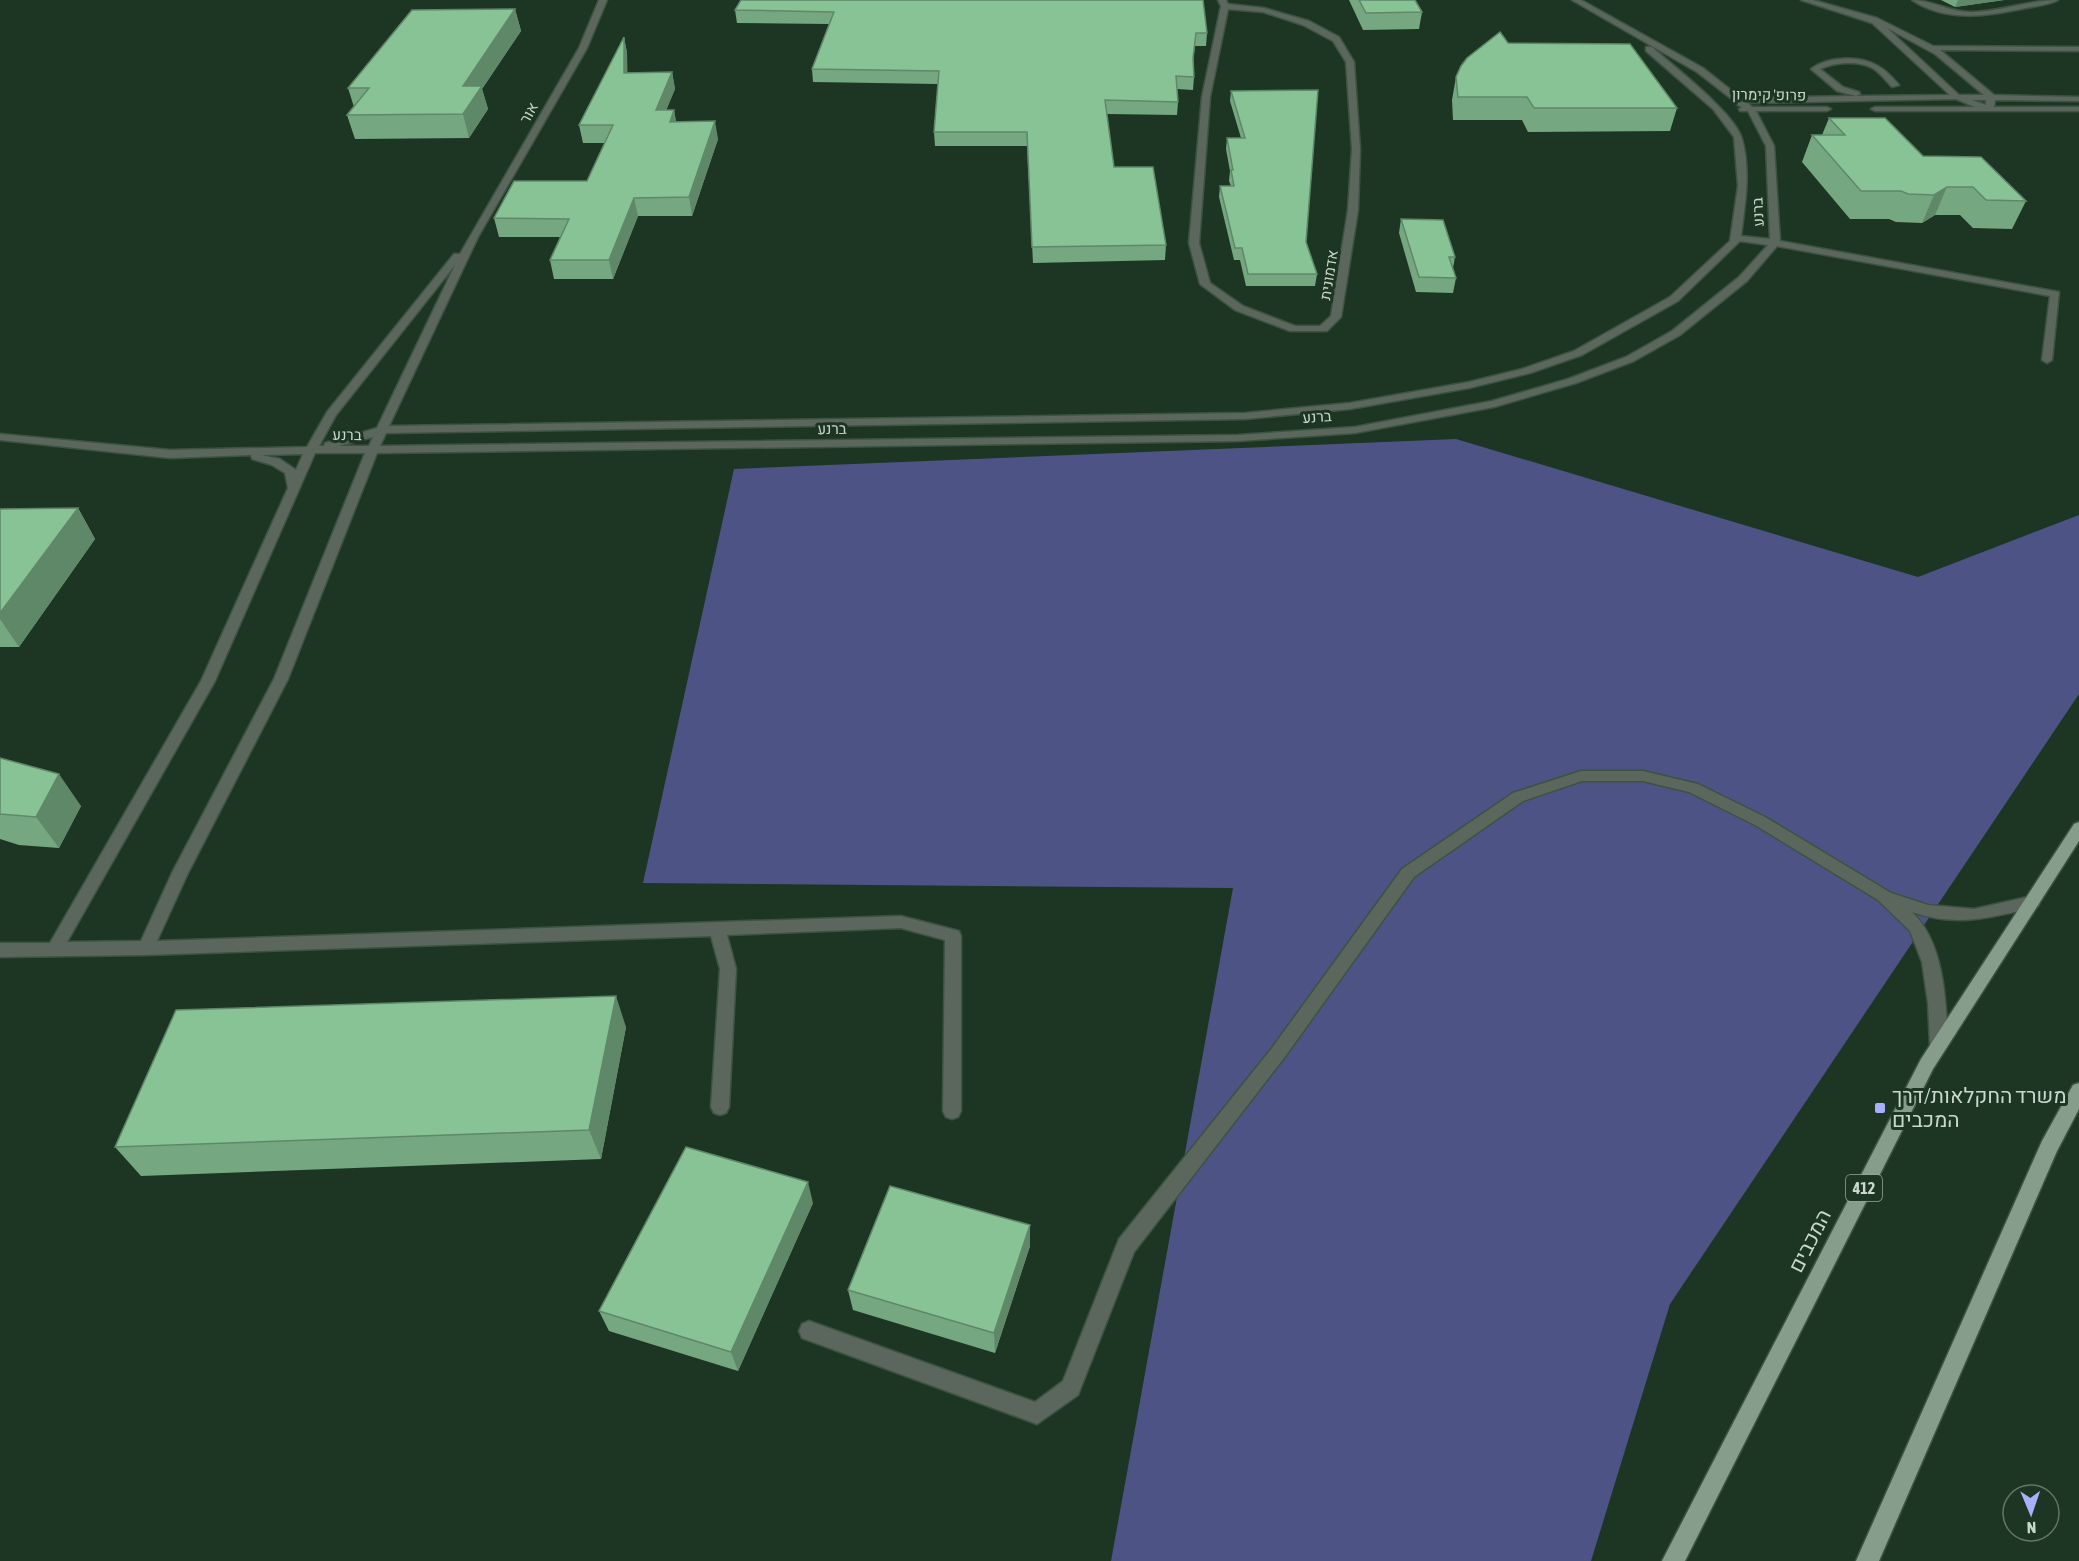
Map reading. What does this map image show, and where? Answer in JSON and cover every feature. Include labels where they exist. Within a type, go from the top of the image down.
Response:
[{"type":"main road","name":"המכבים","points":[[1673,1561],[1927,1064],[2079,828]]},
{"type":"main road","points":[[1867,1561],[2049,1147],[2074,1109],[2079,1091]]},
{"type":"street","name":"אור","points":[[472,237],[583,48],[603,0]]},
{"type":"street","name":"ברנע","points":[[311,450],[1238,438],[1355,430],[1494,404],[1572,381],[1630,359],[1676,333],[1743,279],[1775,243],[1770,146],[1750,110],[1701,70],[1576,0]]},
{"type":"street","points":[[1805,0],[1874,20],[1919,40],[1990,97],[1989,109]]},
{"type":"street","points":[[1916,0],[1943,11],[1980,14],[2054,0]]},
{"type":"street","name":"אדמונית","points":[[1223,3],[1264,10],[1306,23],[1336,39],[1350,62],[1356,149],[1353,210],[1336,317],[1323,329],[1294,329],[1283,325],[1239,308],[1205,284],[1194,243],[1206,97],[1223,3]]},
{"type":"street","name":"ברנע","points":[[311,450],[384,430],[1245,416],[1350,406],[1515,374],[1578,352],[1674,299],[1735,242],[1743,186],[1738,137],[1716,107],[1611,19]]},
{"type":"street","points":[[1874,20],[1957,97],[1989,109]]},
{"type":"street","points":[[1906,52],[1931,48],[2079,49]]},
{"type":"street","points":[[1906,52],[1941,56],[2079,54]]},
{"type":"street","points":[[1880,98],[1839,89],[1815,69],[1821,64],[1866,63],[1876,67],[1895,85]]},
{"type":"street","points":[[1974,84],[2044,99]]},
{"type":"street","name":"פרופ' קימרון","points":[[1716,107],[1739,99],[1957,97],[2079,99]]},
{"type":"street","name":"פרופ' קימרון","points":[[1716,107],[1750,110],[1831,109]]},
{"type":"street","points":[[1866,109],[2079,110]]},
{"type":"street","points":[[146,948],[180,873],[281,679],[372,451],[384,430],[472,237]]},
{"type":"street","points":[[55,950],[208,681],[311,450],[331,414],[472,237]]},
{"type":"street","points":[[1736,238],[1775,243],[2055,294],[2047,360]]},
{"type":"street","points":[[1374,402],[1395,422]]},
{"type":"street","points":[[0,437],[170,454],[247,455],[276,462],[291,471],[294,488]]},
{"type":"street","points":[[170,454],[311,450]]},
{"type":"street","points":[[809,1331],[1036,1413],[1071,1388],[1126,1246],[1278,1053],[1408,873],[1518,797],[1581,776],[1643,776],[1693,788],[1760,821],[1884,896],[1917,927],[1930,962],[1937,1003],[1939,1045]]},
{"type":"street","points":[[1884,896],[1928,911],[1974,915],[2032,902]]},
{"type":"street","points":[[0,950],[146,948],[901,922],[953,936],[952,1112]]},
{"type":"street","points":[[717,929],[728,969],[720,1107]]},
{"type":"shaded area","points":[[1456,439],[1918,577],[2079,515],[2079,694],[1670,1304],[1591,1561],[1111,1561],[1233,888],[643,883],[734,469]]},
{"type":"building","points":[[741,0],[1203,0],[1207,33],[1196,33],[1193,58],[1194,77],[1176,76],[1178,102],[1105,100],[1114,167],[1153,167],[1166,245],[1032,247],[1027,132],[934,132],[939,71],[812,69],[834,12],[735,10]]},
{"type":"building","points":[[1359,0],[1415,0],[1422,12],[1366,13]]},
{"type":"building","points":[[515,9],[463,86],[482,86],[463,114],[347,115],[369,88],[348,88],[412,10]]},
{"type":"building","points":[[1500,32],[1508,43],[1630,44],[1677,108],[1534,108],[1527,97],[1458,97],[1456,77],[1461,66],[1467,58]]},
{"type":"building","points":[[624,37],[624,73],[672,72],[656,110],[674,110],[670,122],[715,121],[689,197],[634,198],[609,260],[550,260],[569,219],[494,218],[514,181],[587,181],[613,125],[579,125]]},
{"type":"building","points":[[1318,90],[1306,242],[1317,274],[1248,274],[1242,248],[1235,248],[1220,186],[1234,186],[1227,138],[1245,138],[1231,91]]},
{"type":"building","points":[[1829,118],[1885,118],[1923,156],[1981,157],[2026,201],[1986,200],[1973,187],[1947,187],[1934,195],[1908,194],[1901,191],[1861,191],[1812,135],[1845,135]]},
{"type":"building","points":[[1401,219],[1443,220],[1455,257],[1449,257],[1456,278],[1419,277]]},
{"type":"building","points":[[78,508],[0,613],[0,509]]},
{"type":"building","points":[[0,758],[59,774],[36,817],[0,814]]},
{"type":"building","points":[[616,996],[589,1130],[115,1147],[176,1010]]},
{"type":"building","points":[[686,1147],[808,1182],[731,1352],[599,1311]]},
{"type":"building","points":[[890,1186],[1030,1225],[994,1333],[848,1290]]},
{"type":"place","name":"משרד החקלאות/דרך המכבים","points":[[1880,1108]]}]
